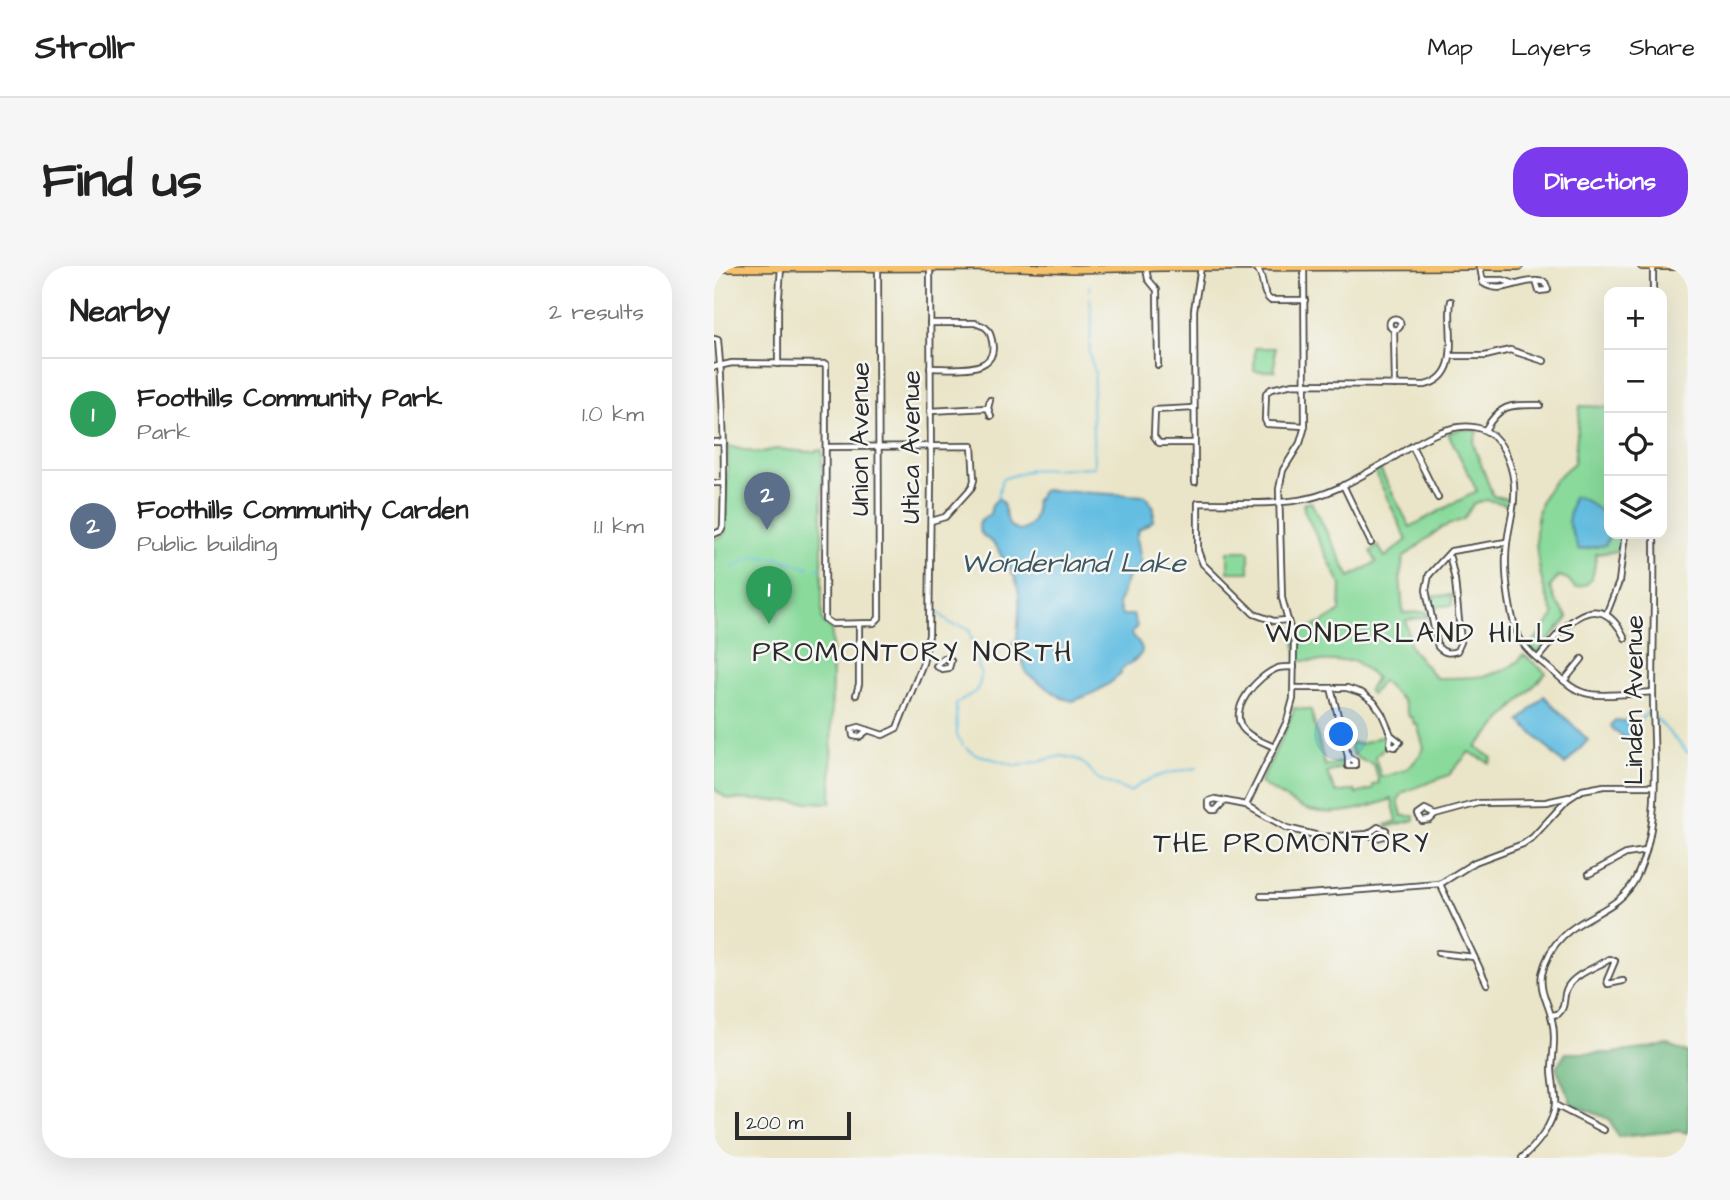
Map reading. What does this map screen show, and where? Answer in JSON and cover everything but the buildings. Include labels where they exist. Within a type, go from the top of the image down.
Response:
[{"type":"main road","points":[[714,268],[1472,266]]},
{"type":"main road","points":[[1480,266],[1519,266]]},
{"type":"main road","points":[[1642,266],[1688,266]]},
{"type":"street","points":[[1195,482],[1194,310],[1201,266]]},
{"type":"street","points":[[1264,278],[1273,266]]},
{"type":"street","points":[[1480,266],[1482,280],[1489,287],[1511,287],[1535,281]]},
{"type":"street","points":[[1653,266],[1653,287]]},
{"type":"street","points":[[1146,267],[1148,279],[1157,290],[1158,365]]},
{"type":"street","points":[[1256,267],[1264,278],[1264,293],[1270,300],[1305,300]]},
{"type":"street","points":[[1246,805],[1290,710],[1294,688],[1294,643],[1282,598],[1279,501],[1280,478],[1300,443],[1305,426],[1304,267]]},
{"type":"street","points":[[778,364],[781,268]]},
{"type":"street","name":"Union Avenue","points":[[859,625],[876,622],[879,609],[878,268]]},
{"type":"street","name":"Utica Avenue","points":[[923,663],[929,625],[931,521],[930,268]]},
{"type":"street","points":[[1305,426],[1270,426],[1265,420],[1266,393],[1283,387],[1306,384],[1425,385],[1440,378],[1449,366],[1451,300]]},
{"type":"street","points":[[930,323],[979,324],[989,331],[992,352],[988,361],[976,368],[930,368]]},
{"type":"street","points":[[1394,330],[1395,386]]},
{"type":"street","points":[[714,339],[718,340],[717,366],[723,403],[724,442],[721,531],[714,534]]},
{"type":"street","points":[[1450,356],[1485,356],[1510,350],[1544,361]]},
{"type":"street","points":[[717,366],[732,363],[826,364],[827,622],[859,625],[859,684],[856,695]]},
{"type":"street","points":[[990,400],[988,408],[991,416]]},
{"type":"street","points":[[714,403],[723,403]]},
{"type":"street","points":[[1485,430],[1494,415],[1505,407],[1540,405]]},
{"type":"street","points":[[930,411],[988,408]]},
{"type":"street","points":[[1194,408],[1155,410],[1154,436],[1159,443],[1195,443]]},
{"type":"street","points":[[1288,620],[1268,620],[1254,614],[1203,564],[1198,551],[1198,503],[1305,499],[1343,485],[1412,446],[1449,429],[1459,426],[1477,427],[1485,430],[1501,445],[1513,482],[1514,502],[1507,542],[1506,569],[1517,630],[1526,647],[1564,681],[1589,694],[1653,692]]},
{"type":"street","points":[[714,442],[724,442]]},
{"type":"street","points":[[826,447],[972,446],[972,487],[945,517],[931,521]]},
{"type":"street","points":[[1412,446],[1438,498]]},
{"type":"street","points":[[714,482],[724,483]]},
{"type":"street","points":[[1343,485],[1371,543]]},
{"type":"street","points":[[1606,615],[1622,568],[1625,539]]},
{"type":"street","name":"Linden Avenue","points":[[1555,1105],[1552,1067],[1555,1033],[1541,980],[1551,951],[1574,926],[1625,894],[1632,885],[1646,852],[1653,786],[1654,539]]},
{"type":"street","points":[[1450,558],[1455,580],[1461,642],[1457,651],[1448,653],[1438,647],[1426,590],[1429,575],[1451,551],[1507,542]]},
{"type":"street","points":[[1441,561],[1462,549]]},
{"type":"street","points":[[1538,658],[1570,620],[1586,613],[1606,615],[1617,624],[1625,638]]},
{"type":"street","points":[[1564,681],[1582,659]]},
{"type":"street","points":[[868,730],[883,734],[897,728],[923,663],[936,666]]},
{"type":"street","points":[[1274,747],[1244,730],[1239,719],[1240,710],[1252,686],[1278,668],[1294,667]]},
{"type":"street","points":[[1294,688],[1355,690],[1379,707],[1391,735]]},
{"type":"street","points":[[1331,688],[1348,757]]},
{"type":"street","points":[[1435,815],[1479,803],[1546,802],[1570,797],[1592,787],[1653,786]]},
{"type":"street","points":[[1261,896],[1440,884],[1475,862],[1523,844],[1533,837],[1570,797]]},
{"type":"street","points":[[1224,802],[1246,805],[1295,831],[1323,837],[1368,834]]},
{"type":"street","points":[[1589,874],[1626,854],[1646,852]]},
{"type":"street","points":[[1440,884],[1486,984]]},
{"type":"street","points":[[1438,953],[1474,957]]},
{"type":"street","points":[[1551,1015],[1563,1010],[1567,988],[1572,981],[1610,959],[1615,961],[1607,980],[1608,984],[1623,981]]},
{"type":"street","points":[[1522,1158],[1544,1133],[1555,1105],[1604,1130]]},
{"type":"green space","points":[[1255,348],[1275,348],[1275,371],[1254,371]]},
{"type":"green space","points":[[1580,406],[1604,407],[1604,539],[1619,539],[1619,551],[1596,554],[1592,577],[1582,587],[1575,588],[1568,579],[1559,576],[1550,587],[1555,600],[1568,618],[1538,653],[1530,646],[1554,615],[1540,573],[1536,524],[1547,491],[1574,463]]},
{"type":"green space","points":[[1462,429],[1477,431],[1473,443],[1493,496],[1511,499],[1510,505],[1487,500],[1474,503],[1464,519],[1441,528],[1404,557],[1400,576],[1403,613],[1427,612],[1428,617],[1406,620],[1410,647],[1436,678],[1484,676],[1506,669],[1524,655],[1546,673],[1476,747],[1492,758],[1490,763],[1469,752],[1449,775],[1404,792],[1398,800],[1402,816],[1414,816],[1414,820],[1388,827],[1386,825],[1397,821],[1392,799],[1341,812],[1320,812],[1304,808],[1260,783],[1294,708],[1311,710],[1325,766],[1342,762],[1343,767],[1327,773],[1336,793],[1355,790],[1356,794],[1373,789],[1373,785],[1379,783],[1374,764],[1357,758],[1349,743],[1361,744],[1387,734],[1387,745],[1375,757],[1381,777],[1407,769],[1424,748],[1417,724],[1409,717],[1403,701],[1382,681],[1372,694],[1368,691],[1376,678],[1355,661],[1297,661],[1294,628],[1307,628],[1318,624],[1340,611],[1341,585],[1303,504],[1311,502],[1350,577],[1376,562],[1371,551],[1378,546],[1385,557],[1407,540],[1375,472],[1380,469],[1410,527],[1477,491],[1448,433]]},
{"type":"green space","points":[[728,446],[757,453],[776,449],[808,452],[822,450],[822,619],[825,625],[832,629],[831,803],[732,799],[714,789],[714,539],[725,532]]},
{"type":"green space","points":[[1228,551],[1249,551],[1249,572],[1228,572]]},
{"type":"green space","points":[[1451,595],[1452,605],[1431,607],[1430,597]]},
{"type":"green space","points":[[1669,1046],[1688,1053],[1688,1133],[1679,1131],[1618,1137],[1609,1119],[1572,1104],[1556,1067],[1566,1053],[1611,1053]]},
{"type":"water","name":"Wonderland Lake","points":[[1043,490],[1145,496],[1154,507],[1153,521],[1138,531],[1136,538],[1141,566],[1129,574],[1118,604],[1122,615],[1133,615],[1137,626],[1131,634],[1141,646],[1141,654],[1110,683],[1073,701],[1062,698],[1027,674],[1017,646],[1010,646],[1017,639],[1018,588],[1011,569],[979,528],[998,498],[1003,504],[1009,525],[1019,531],[1028,527],[1036,511],[1035,502]]},
{"type":"water","points":[[1573,497],[1585,500],[1604,514],[1604,539],[1608,539],[1605,545],[1579,550],[1568,522]]},
{"type":"water","points":[[1544,696],[1588,740],[1565,765],[1520,721]]},
{"type":"water","points":[[1615,720],[1633,722],[1637,727],[1636,736],[1625,738],[1614,730],[1611,726]]},
{"type":"waterway","points":[[1089,286],[1090,291]]},
{"type":"waterway","points":[[997,499],[1002,479],[1031,470],[1094,467],[1092,401],[1095,373],[1089,353],[1092,320],[1090,298]]},
{"type":"waterway","points":[[752,557],[779,558],[809,568]]},
{"type":"waterway","points":[[733,568],[747,559]]},
{"type":"waterway","points":[[816,569],[821,569]]},
{"type":"waterway","points":[[938,612],[956,626]]},
{"type":"waterway","points":[[959,625],[969,630],[981,675],[976,691],[956,704],[957,736],[963,745]]},
{"type":"waterway","points":[[1635,725],[1647,713],[1651,715]]},
{"type":"waterway","points":[[1656,718],[1688,753]]},
{"type":"waterway","points":[[966,748],[975,754],[1018,766],[1062,756],[1077,759],[1088,767],[1096,778],[1130,792],[1153,778],[1197,768]]},
{"type":"place","name":"Foothills Community Carden","points":[[767,530]]},
{"type":"place","name":"Foothills Community Park","points":[[769,624]]},
{"type":"district","name":"WONDERLAND HILLS","points":[[1421,633]]},
{"type":"district","name":"PROMONTORY NORTH","points":[[913,652]]},
{"type":"district","name":"THE PROMONTORY","points":[[1292,843]]}]
